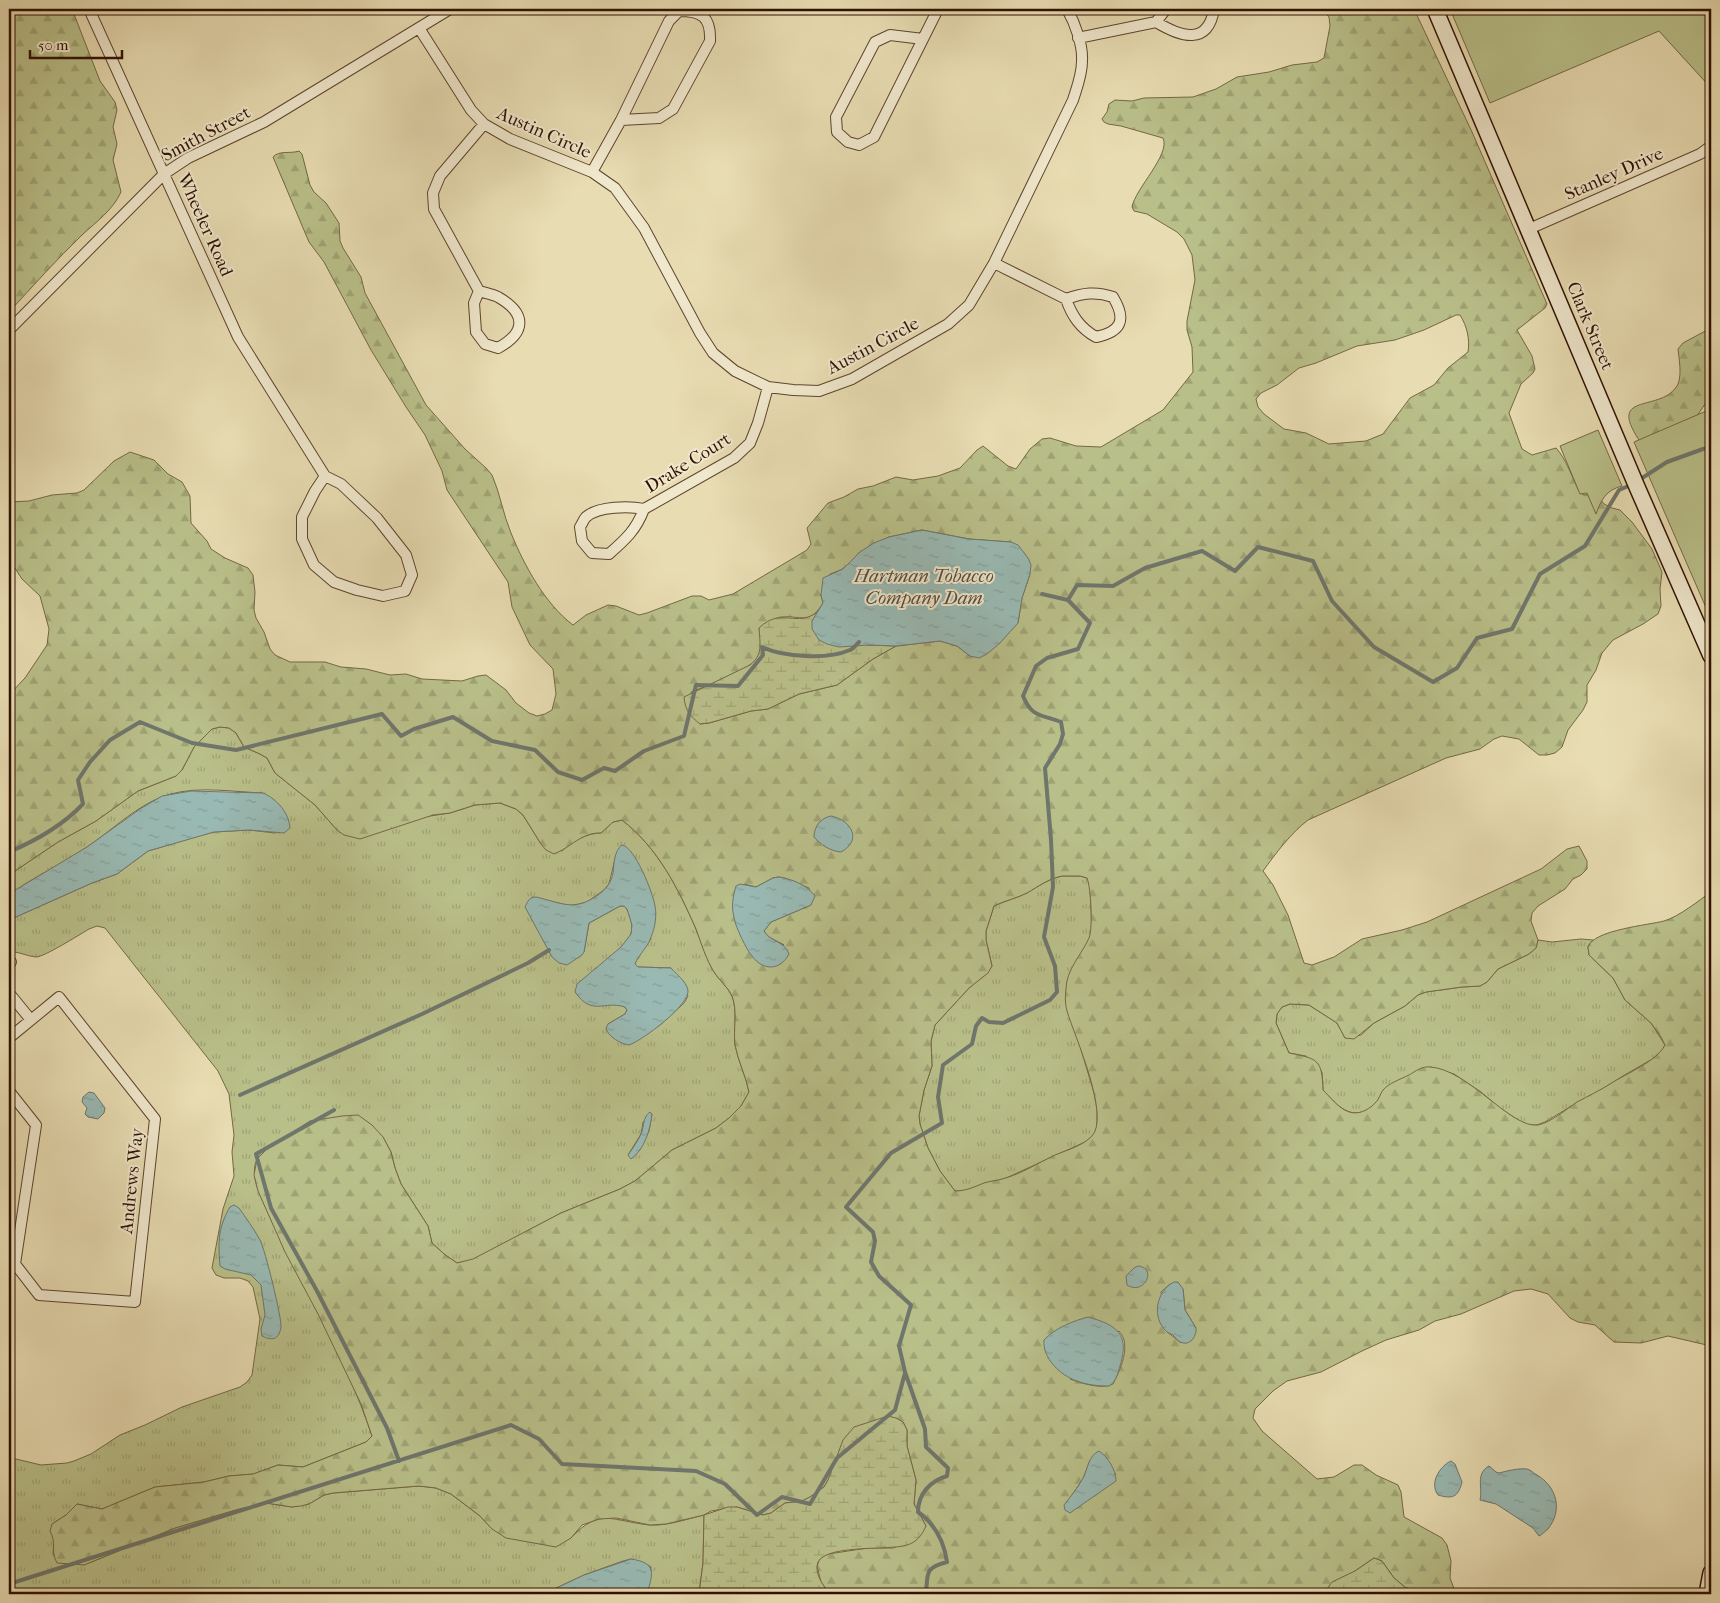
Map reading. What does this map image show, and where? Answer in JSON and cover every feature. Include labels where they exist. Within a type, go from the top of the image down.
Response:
[{"type":"main road","name":"Clark Street","points":[[1435,9],[1635,482],[1711,656]]},
{"type":"main road","points":[[1707,1594],[1711,1573]]},
{"type":"street","name":"Wheeler Road","points":[[89,9],[238,337],[325,476]]},
{"type":"street","name":"Smith Street","points":[[9,330],[164,174],[188,158],[264,122],[450,9]]},
{"type":"street","points":[[923,39],[890,34],[875,42],[836,117],[837,132],[848,142],[859,145],[874,137],[923,39],[938,9]]},
{"type":"street","name":"Austin Circle","points":[[419,28],[471,110],[484,124],[510,138],[592,172],[615,188],[644,228],[700,333],[713,353],[735,371],[768,387],[819,391],[852,379],[948,324],[969,305],[994,263],[1073,100],[1080,79],[1082,60],[1078,38],[1067,9]]},
{"type":"street","points":[[1078,38],[1156,22],[1166,9]]},
{"type":"street","points":[[1156,22],[1171,31],[1192,36],[1206,30],[1212,20],[1214,9]]},
{"type":"street","points":[[592,172],[621,120],[669,21],[679,11],[694,11],[705,18],[711,29],[710,41],[673,109],[659,118],[621,120]]},
{"type":"street","points":[[479,292],[474,303],[476,332],[486,344],[498,348],[509,342],[518,332],[520,320],[513,308],[497,296],[479,292],[434,209],[433,194],[440,176],[484,124]]},
{"type":"street","name":"Stanley Drive","points":[[1529,230],[1700,154],[1711,146]]},
{"type":"street","points":[[994,263],[1066,299],[1072,314],[1084,330],[1096,337],[1110,334],[1119,325],[1121,310],[1114,297],[1100,293],[1084,293],[1066,299]]},
{"type":"street","name":"Drake Court","points":[[644,509],[630,506],[604,509],[587,516],[580,527],[582,542],[592,553],[609,554],[627,538],[638,524],[644,509],[734,458],[750,443],[768,387]]},
{"type":"street","points":[[325,476],[340,484],[377,518],[406,555],[412,575],[405,590],[383,596],[357,590],[334,582],[314,565],[302,539],[302,517],[325,476]]},
{"type":"street","points":[[9,993],[31,1020]]},
{"type":"street","name":"Andrews Way","points":[[9,1091],[36,1125],[12,1264],[39,1294],[135,1302],[155,1119],[60,997],[10,1034]]},
{"type":"green space","points":[[9,9],[72,9],[100,81],[115,102],[117,110],[113,127],[117,144],[113,160],[121,192],[109,210],[63,254],[9,312]]},
{"type":"green space","points":[[1322,9],[1414,9],[1472,132],[1547,304],[1545,308],[1517,330],[1532,356],[1535,369],[1521,384],[1509,413],[1522,449],[1532,455],[1556,448],[1580,493],[1584,495],[1596,493],[1604,504],[1620,510],[1632,522],[1652,549],[1662,572],[1661,606],[1658,614],[1613,640],[1602,653],[1596,670],[1587,685],[1587,702],[1568,730],[1562,747],[1555,753],[1539,755],[1519,739],[1502,736],[1480,749],[1446,758],[1308,820],[1278,850],[1263,871],[1273,885],[1288,915],[1304,963],[1312,965],[1334,957],[1362,939],[1427,922],[1541,869],[1567,849],[1579,846],[1587,861],[1587,869],[1573,879],[1565,889],[1538,906],[1532,913],[1531,921],[1538,940],[1536,948],[1529,954],[1498,969],[1487,982],[1480,986],[1426,992],[1418,995],[1405,1006],[1374,1023],[1354,1039],[1345,1038],[1337,1023],[1309,1005],[1290,1004],[1282,1007],[1277,1014],[1276,1023],[1289,1053],[1312,1059],[1316,1062],[1321,1072],[1323,1090],[1347,1111],[1359,1113],[1366,1110],[1376,1102],[1388,1085],[1419,1069],[1430,1067],[1444,1070],[1459,1077],[1515,1118],[1527,1124],[1538,1125],[1553,1119],[1577,1102],[1648,1062],[1665,1045],[1651,1023],[1625,1000],[1613,978],[1589,955],[1588,947],[1592,941],[1610,932],[1670,919],[1711,892],[1711,1346],[1668,1336],[1641,1343],[1614,1342],[1595,1325],[1578,1322],[1570,1318],[1548,1294],[1531,1289],[1514,1291],[1461,1314],[1435,1321],[1419,1330],[1386,1340],[1321,1372],[1287,1381],[1273,1391],[1255,1409],[1253,1418],[1262,1431],[1317,1479],[1334,1477],[1354,1465],[1362,1465],[1376,1475],[1398,1485],[1401,1492],[1404,1517],[1442,1538],[1447,1545],[1451,1561],[1450,1578],[1456,1594],[1432,1594],[1406,1588],[1394,1578],[1382,1561],[1374,1558],[1327,1594],[830,1594],[821,1582],[817,1566],[820,1558],[828,1554],[868,1548],[894,1548],[926,1526],[914,1504],[916,1480],[907,1446],[907,1430],[903,1422],[896,1418],[828,1480],[824,1487],[802,1501],[785,1503],[771,1513],[763,1515],[737,1507],[711,1511],[704,1515],[666,1524],[650,1525],[616,1518],[599,1519],[582,1525],[571,1538],[556,1547],[506,1538],[492,1529],[480,1516],[451,1494],[436,1488],[419,1486],[333,1493],[324,1495],[309,1504],[292,1507],[266,1503],[175,1528],[84,1565],[57,1563],[50,1531],[52,1524],[66,1515],[77,1504],[102,1509],[155,1487],[253,1474],[278,1465],[303,1467],[366,1442],[372,1436],[361,1404],[318,1314],[285,1252],[258,1191],[254,1175],[257,1159],[268,1148],[310,1121],[358,1115],[372,1125],[383,1137],[391,1152],[401,1184],[428,1226],[432,1243],[457,1263],[473,1259],[561,1213],[635,1181],[672,1150],[716,1128],[729,1118],[741,1106],[749,1092],[735,1045],[735,1008],[732,996],[711,967],[696,929],[666,870],[646,843],[622,820],[613,822],[601,833],[588,835],[554,854],[546,850],[541,844],[523,815],[516,809],[500,803],[475,805],[450,813],[433,815],[360,839],[344,835],[337,830],[315,805],[275,773],[267,758],[244,747],[236,733],[229,728],[220,727],[212,729],[194,747],[182,770],[176,776],[138,791],[96,821],[58,842],[9,875],[9,695],[25,678],[47,645],[49,629],[40,596],[22,579],[9,559],[9,502],[29,501],[52,495],[77,493],[84,490],[114,461],[130,452],[154,460],[168,474],[182,482],[190,496],[191,523],[207,541],[211,549],[225,558],[248,568],[253,575],[256,618],[264,632],[270,649],[275,655],[290,662],[325,662],[341,667],[366,669],[390,675],[406,674],[422,679],[462,681],[486,675],[506,690],[516,703],[529,713],[537,716],[552,710],[556,694],[553,669],[530,645],[512,607],[508,582],[447,490],[442,471],[425,435],[371,350],[324,262],[309,242],[273,157],[282,153],[299,151],[302,154],[310,185],[314,192],[326,203],[339,223],[340,241],[343,248],[361,277],[365,293],[426,405],[465,449],[492,475],[508,526],[529,571],[553,606],[573,625],[586,615],[608,605],[616,606],[639,615],[692,596],[701,596],[709,600],[733,594],[807,550],[811,544],[807,528],[828,503],[858,489],[873,486],[896,477],[913,480],[938,476],[960,468],[983,446],[1008,466],[1016,469],[1030,449],[1042,439],[1050,438],[1076,446],[1101,447],[1163,410],[1193,372],[1192,347],[1187,330],[1195,280],[1192,255],[1184,239],[1177,232],[1147,214],[1134,211],[1132,207],[1139,191],[1162,153],[1163,138],[1108,124],[1102,119],[1107,112],[1109,104],[1115,100],[1132,101],[1144,98],[1193,97],[1216,89],[1237,77],[1269,72],[1292,65],[1317,62],[1324,58],[1330,26],[1329,17]],"holes":[[[1456,315],[1460,315],[1469,342],[1468,352],[1448,368],[1434,385],[1410,398],[1383,434],[1366,441],[1329,444],[1306,433],[1284,429],[1258,407],[1256,399],[1261,393],[1277,385],[1299,368],[1357,346],[1395,340],[1424,330]],[[922,530],[969,539],[1011,542],[1030,574],[1022,598],[1018,623],[970,656],[957,646],[940,641],[896,646],[873,659],[837,685],[799,694],[768,709],[751,711],[700,724],[691,692],[730,676],[758,658],[761,652],[759,628],[781,617],[804,618],[813,615],[823,603],[821,595],[830,574],[843,569],[860,552],[889,537]],[[1062,876],[1087,878],[1090,890],[1091,926],[1089,938],[1069,975],[1065,1000],[1067,1011],[1090,1076],[1097,1113],[1096,1127],[1087,1141],[1052,1156],[1020,1173],[966,1190],[955,1191],[940,1171],[928,1148],[919,1116],[924,1090],[932,1066],[931,1041],[935,1025],[969,988],[988,973],[992,966],[986,940],[986,931],[994,906],[1027,893],[1052,879]],[[779,877],[809,888],[811,905],[771,922],[764,931],[767,936],[784,945],[735,922],[744,884],[756,887]],[[1170,1284],[1183,1289],[1185,1310],[1196,1328],[1181,1343],[1166,1331],[1161,1292]],[[1119,1331],[1125,1343],[1125,1350],[1124,1358],[1113,1384],[1108,1386],[1086,1384],[1070,1379]],[[1090,1460],[1116,1474],[1065,1505],[1083,1479]]]},
{"type":"green space","points":[[1450,9],[1711,9],[1711,88],[1659,31],[1490,103]]},
{"type":"green space","points":[[1711,328],[1711,395],[1697,416],[1711,461],[1711,614],[1631,424],[1629,414],[1633,408],[1640,404],[1671,393],[1678,384],[1680,376],[1678,349],[1683,343]]},
{"type":"green space","points":[[1711,409],[1711,609],[1707,610],[1634,442]]},
{"type":"green space","points":[[1598,430],[1622,486],[1612,490],[1605,496],[1596,514],[1587,493],[1580,494],[1560,446]]},
{"type":"green space","points":[[819,611],[812,621],[868,645],[896,646],[873,659],[837,685],[799,694],[768,709],[751,711],[700,724],[691,715],[687,709],[684,697],[750,665],[757,657],[760,649],[759,628],[775,619],[803,618]]},
{"type":"green space","points":[[220,727],[229,728],[236,733],[244,747],[267,758],[275,773],[315,805],[337,830],[450,813],[475,805],[500,803],[516,809],[523,815],[541,844],[562,851],[580,838],[590,834],[601,833],[613,822],[622,820],[646,843],[666,870],[696,929],[711,967],[732,996],[735,1008],[735,1045],[749,1092],[741,1106],[729,1118],[716,1128],[672,1150],[635,1181],[561,1213],[473,1260],[457,1263],[432,1243],[428,1226],[401,1184],[391,1152],[383,1137],[296,1130],[265,1150],[259,1155],[255,1163],[255,1176],[258,1188],[272,1223],[333,1343],[372,1436],[366,1442],[303,1467],[278,1465],[254,1474],[155,1487],[102,1509],[77,1504],[66,1515],[52,1524],[54,1539],[53,1555],[84,1565],[175,1528],[239,1509],[266,1503],[292,1507],[309,1504],[324,1495],[333,1493],[419,1486],[436,1488],[451,1494],[480,1516],[492,1529],[571,1538],[581,1528],[600,1519],[608,1518],[657,1525],[704,1515],[703,1563],[699,1594],[647,1594],[650,1566],[631,1559],[584,1575],[550,1591],[529,1594],[9,1594],[9,1461],[16,1459],[41,1465],[74,1461],[91,1454],[120,1435],[182,1407],[240,1387],[252,1375],[260,1319],[253,1287],[248,1281],[240,1278],[224,1278],[216,1275],[212,1268],[223,1209],[234,1176],[232,1152],[234,1135],[229,1094],[218,1071],[105,928],[97,926],[89,929],[62,945],[36,957],[9,952],[9,920],[92,883],[117,874],[148,851],[214,832],[249,830],[275,833],[263,793],[193,790],[171,794],[149,803],[87,847],[9,895],[9,875],[58,842],[96,821],[138,791],[176,776],[182,770],[194,747],[212,729]],"holes":[[[616,855],[651,939],[638,956],[635,964],[638,967],[671,968],[688,996],[684,1003],[659,1026],[608,1024],[625,1014],[627,1010],[625,1007],[578,984],[613,955],[630,936],[632,929],[631,920],[624,906],[620,906],[589,923],[584,952],[532,897],[571,906],[587,902],[609,884]],[[652,1114],[649,1131],[639,1151],[628,1155],[641,1134],[643,1122]]]},
{"type":"green space","points":[[1062,876],[1087,878],[1090,886],[1092,930],[1068,1012],[1094,1093],[1097,1109],[1097,1128],[1093,1136],[1085,1142],[1004,1179],[964,1191],[955,1191],[940,1171],[928,1148],[919,1116],[924,1090],[932,1066],[931,1041],[935,1025],[992,966],[986,940],[986,931],[994,906],[1023,895],[1048,881]]},
{"type":"green space","points":[[1581,939],[1593,940],[1588,946],[1589,955],[1613,978],[1625,1000],[1651,1023],[1665,1045],[1654,1058],[1595,1094],[1537,1125],[1521,1122],[1454,1074],[1430,1067],[1385,1089],[1376,1103],[1366,1110],[1352,1113],[1339,1106],[1323,1090],[1322,1072],[1306,1056],[1289,1053],[1276,1023],[1277,1014],[1282,1007],[1290,1004],[1309,1005],[1337,1023],[1345,1038],[1361,1035],[1374,1023],[1405,1006],[1418,995],[1426,992],[1480,986],[1487,982],[1498,969],[1529,954],[1536,948],[1538,940],[1552,942]]},
{"type":"green space","points":[[888,1416],[903,1422],[907,1430],[907,1446],[916,1480],[914,1504],[926,1526],[916,1540],[911,1544],[899,1547],[842,1551],[829,1554],[820,1559],[817,1566],[818,1574],[830,1594],[699,1594],[703,1563],[704,1515],[728,1507],[737,1507],[763,1515],[771,1513],[785,1503],[802,1501],[810,1497],[824,1487],[843,1440],[854,1427]]},
{"type":"green space","points":[[1374,1558],[1382,1561],[1394,1578],[1406,1588],[1432,1594],[1326,1594],[1332,1582],[1355,1571]]},
{"type":"water","name":"Hartman Tobacco Company Dam","points":[[922,530],[969,539],[1011,542],[1018,545],[1028,558],[1031,565],[1030,574],[1022,598],[1018,623],[1000,643],[979,658],[970,656],[957,646],[940,641],[896,646],[839,647],[819,640],[812,629],[812,621],[823,603],[821,595],[823,578],[843,569],[860,552],[874,543],[889,537]]},
{"type":"water","points":[[191,791],[263,793],[273,799],[285,812],[290,828],[284,833],[249,830],[214,832],[148,851],[117,874],[92,883],[9,920],[9,895],[17,889],[87,847],[140,809],[162,796]]},
{"type":"water","points":[[831,816],[844,822],[852,831],[852,842],[841,852],[826,847],[814,837],[815,829],[819,823]]},
{"type":"water","points":[[622,845],[632,854],[643,871],[656,910],[655,922],[648,944],[635,964],[638,967],[671,968],[683,981],[688,990],[687,996],[674,1013],[636,1042],[629,1045],[615,1040],[606,1028],[608,1024],[625,1014],[627,1010],[625,1007],[617,1005],[593,1006],[581,1000],[575,992],[577,984],[621,947],[631,934],[632,925],[627,909],[624,906],[620,906],[589,923],[584,952],[567,965],[559,963],[552,957],[525,907],[529,900],[534,897],[575,905],[598,895],[611,880],[616,854]]},
{"type":"water","points":[[779,877],[799,883],[815,896],[811,905],[771,922],[764,931],[784,946],[789,954],[781,964],[771,967],[756,961],[747,948],[736,926],[733,913],[733,898],[736,886],[740,884],[756,887]]},
{"type":"water","points":[[89,1092],[94,1093],[105,1108],[104,1113],[98,1119],[88,1117],[85,1114],[87,1108],[82,1102],[83,1097]]},
{"type":"water","points":[[650,1112],[652,1114],[646,1139],[640,1150],[631,1159],[628,1155],[640,1137],[647,1114]]},
{"type":"water","points":[[234,1205],[239,1208],[255,1232],[266,1256],[281,1321],[279,1335],[272,1339],[262,1336],[261,1329],[265,1315],[261,1285],[251,1275],[220,1266],[219,1242],[221,1228],[230,1207]]},
{"type":"water","points":[[1138,1266],[1147,1271],[1148,1276],[1146,1280],[1139,1287],[1127,1285],[1126,1276]]},
{"type":"water","points":[[1174,1282],[1178,1282],[1183,1289],[1185,1310],[1196,1328],[1196,1334],[1193,1339],[1186,1343],[1180,1342],[1167,1332],[1159,1320],[1157,1312],[1163,1292]]},
{"type":"water","points":[[1088,1317],[1114,1328],[1119,1332],[1122,1339],[1123,1355],[1120,1366],[1115,1380],[1109,1386],[1089,1384],[1071,1379],[1059,1371],[1049,1360],[1044,1347],[1044,1340],[1053,1332]]},
{"type":"water","points":[[1099,1451],[1111,1464],[1116,1481],[1070,1513],[1065,1510],[1064,1505],[1081,1482],[1093,1456]]},
{"type":"water","points":[[1451,1461],[1455,1464],[1462,1482],[1459,1491],[1451,1497],[1438,1495],[1435,1480],[1443,1467]]},
{"type":"water","points":[[1489,1466],[1499,1473],[1516,1469],[1528,1469],[1544,1480],[1549,1486],[1556,1499],[1556,1507],[1553,1522],[1543,1534],[1539,1536],[1533,1528],[1496,1504],[1480,1500],[1482,1473]]},
{"type":"water","points":[[631,1559],[645,1563],[651,1570],[651,1580],[647,1594],[529,1594],[550,1591],[584,1575]]},
{"type":"waterway","points":[[1639,480],[1667,462],[1711,448]]},
{"type":"waterway","points":[[926,1594],[929,1572],[934,1567],[947,1562],[944,1547],[938,1534],[918,1512],[920,1499],[930,1485],[947,1476],[948,1468],[926,1447],[925,1429],[905,1372],[899,1346],[911,1305],[879,1276],[871,1262],[875,1241],[873,1232],[846,1207],[891,1153],[942,1123],[938,1097],[943,1065],[972,1044],[976,1026],[982,1018],[989,1022],[1003,1023],[1050,1000],[1057,992],[1055,966],[1044,937],[1053,887],[1045,768],[1060,744],[1063,734],[1061,722],[1034,712],[1023,696],[1036,666],[1047,658],[1078,649],[1090,623],[1068,600],[1077,585],[1113,586],[1145,568],[1202,551],[1235,571],[1258,547],[1313,561],[1332,601],[1374,647],[1433,682],[1457,668],[1477,638],[1512,629],[1540,574],[1585,546],[1619,490],[1633,484]]},
{"type":"waterway","points":[[1042,594],[1068,600]]},
{"type":"waterway","points":[[9,852],[48,832],[75,812],[83,804],[78,780],[90,762],[110,740],[140,722],[192,743],[236,750],[382,714],[401,736],[414,729],[453,717],[492,741],[535,750],[558,772],[582,780],[604,768],[615,771],[644,751],[684,736],[696,685],[738,686],[763,655],[762,647],[793,655],[818,656],[850,650],[859,642]]},
{"type":"waterway","points":[[240,1095],[422,1014],[528,963],[549,950]]},
{"type":"waterway","points":[[334,1110],[256,1154],[271,1208],[317,1291],[387,1428],[399,1461]]},
{"type":"waterway","points":[[9,1584],[511,1425],[539,1439],[562,1464],[696,1471],[725,1484],[757,1515],[782,1497],[810,1504],[837,1458],[895,1410],[905,1373]]}]
